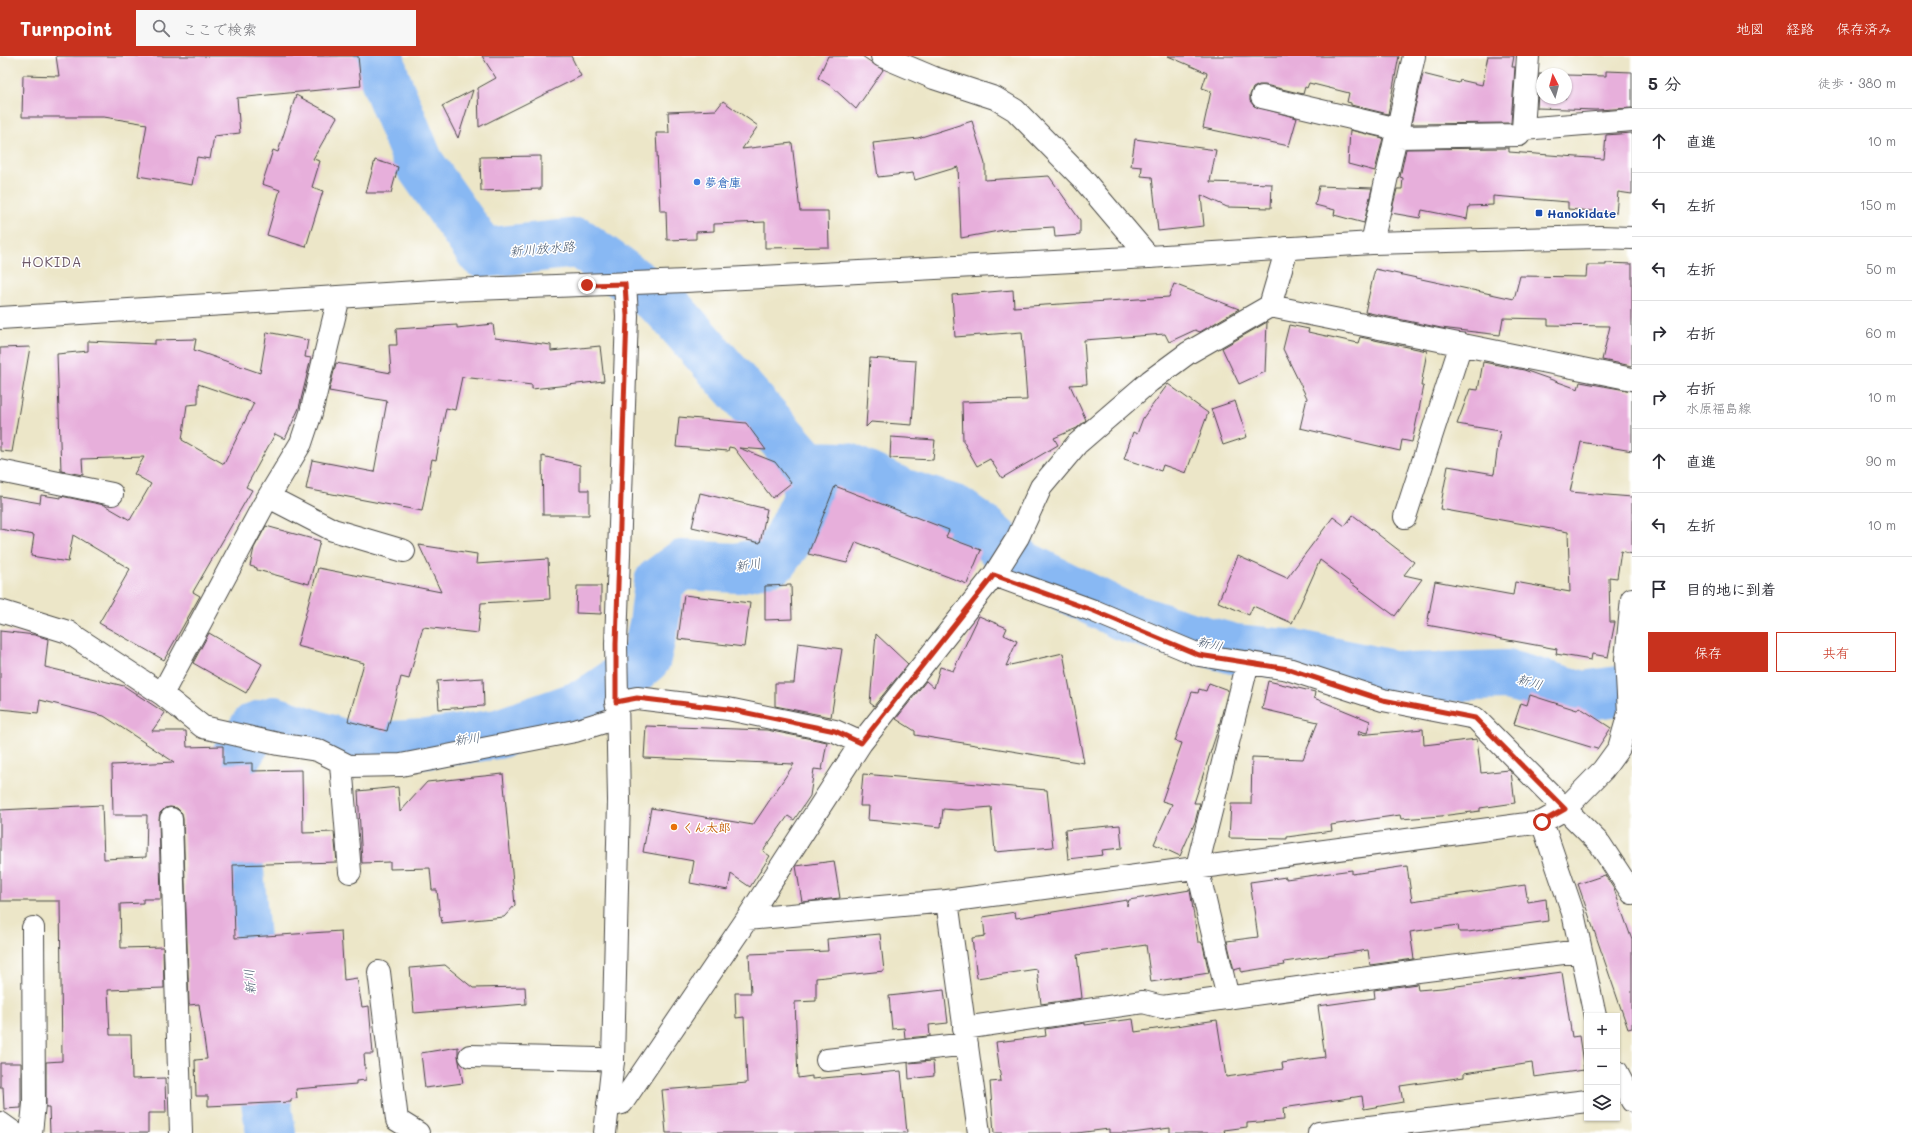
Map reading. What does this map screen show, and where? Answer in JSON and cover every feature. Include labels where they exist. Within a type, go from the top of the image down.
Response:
[{"type":"street","points":[[882,56],[934,78],[996,98],[1015,110],[1082,178],[1149,257]]},
{"type":"street","points":[[1372,243],[1414,56]]},
{"type":"street","points":[[1262,97],[1397,133],[1519,135],[1523,129],[1528,56]]},
{"type":"street","points":[[1523,129],[1632,120]]},
{"type":"street","points":[[0,318],[449,290],[686,281],[1149,257],[1372,243],[1600,237],[1632,238]]},
{"type":"street","points":[[1270,306],[1288,248]]},
{"type":"street","points":[[605,1133],[613,1061],[619,800],[616,644],[627,316],[625,284]]},
{"type":"street","points":[[162,694],[269,498],[301,443],[339,297]]},
{"type":"street","points":[[608,1106],[622,1103],[747,919],[861,743],[997,571],[1018,537],[1041,487],[1077,444],[1113,412],[1188,353],[1270,306],[1632,379]]},
{"type":"street","points":[[1405,518],[1461,344]]},
{"type":"street","points":[[0,471],[112,494]]},
{"type":"street","points":[[269,498],[333,530],[404,551]]},
{"type":"street","points":[[997,571],[1199,655],[1288,669],[1383,700],[1475,718],[1600,844],[1632,893]]},
{"type":"street","points":[[747,919],[947,901],[1542,822],[1565,809],[1603,770],[1618,748],[1629,713],[1626,659],[1632,599]]},
{"type":"street","points":[[0,611],[68,632],[162,694],[203,727],[256,740],[317,750],[341,764],[349,766],[401,765],[574,731],[617,707],[637,698],[728,709],[835,731],[861,743]]},
{"type":"street","points":[[1228,998],[1197,867],[1248,662]]},
{"type":"street","points":[[341,764],[350,872]]},
{"type":"street","points":[[170,819],[181,1133]]},
{"type":"street","points":[[1542,822],[1573,913],[1594,1013]]},
{"type":"street","points":[[947,901],[979,1133]]},
{"type":"street","points":[[31,1133],[34,1104],[33,928]]},
{"type":"street","points":[[827,1060],[966,1036],[1143,1002],[1162,1007],[1580,951]]},
{"type":"street","points":[[379,972],[397,1120],[418,1133]]},
{"type":"street","points":[[470,1056],[599,1059],[613,1061]]},
{"type":"street","points":[[1620,1081],[1626,1098]]},
{"type":"street","points":[[1320,1133],[1584,1101]]},
{"type":"street","points":[[0,1123],[14,1133]]},
{"type":"building","points":[[56,56],[358,56],[361,86],[237,98],[240,133],[214,136],[210,159],[197,157],[192,185],[138,176],[147,124],[104,117],[22,117],[23,75],[59,76]]},
{"type":"building","points":[[482,56],[571,56],[581,76],[479,127],[478,88],[496,78]]},
{"type":"building","points":[[828,56],[862,56],[883,70],[856,109],[831,86],[818,78]]},
{"type":"building","points":[[1168,56],[1399,56],[1388,114],[1351,105],[1351,103],[1347,102],[1349,93],[1309,83],[1307,88],[1305,87],[1303,94],[1265,85],[1259,85],[1253,88],[1250,95],[1250,101],[1254,106],[1297,118],[1289,146],[1203,128],[1211,91],[1202,88],[1207,73]]},
{"type":"building","points":[[1488,56],[1514,56],[1512,67],[1515,67],[1511,123],[1411,124],[1423,74],[1459,83],[1460,80],[1482,85]]},
{"type":"building","points":[[1606,71],[1632,72],[1632,108],[1596,110],[1537,108],[1537,104],[1572,104],[1572,75],[1606,76]]},
{"type":"building","points":[[473,90],[458,138],[442,106]]},
{"type":"building","points":[[296,95],[337,117],[313,159],[320,161],[312,187],[323,191],[306,247],[267,235],[280,190],[262,184],[273,150],[278,152]]},
{"type":"building","points":[[723,101],[758,126],[742,149],[792,143],[800,211],[828,211],[829,247],[765,248],[765,222],[714,224],[714,231],[696,232],[696,239],[667,240],[666,211],[660,211],[656,133],[669,133],[668,112],[716,110]]},
{"type":"building","points":[[972,121],[985,164],[985,180],[1049,176],[1080,220],[1080,235],[1055,237],[1054,227],[1004,230],[961,238],[958,167],[915,180],[913,173],[878,177],[873,143],[918,138]]},
{"type":"building","points":[[1350,130],[1383,138],[1375,171],[1348,164]]},
{"type":"building","points":[[1632,133],[1632,194],[1618,192],[1616,213],[1568,209],[1568,202],[1493,196],[1493,205],[1469,206],[1467,219],[1422,210],[1420,218],[1391,213],[1397,189],[1402,189],[1403,178],[1400,177],[1406,149],[1509,148],[1509,152],[1604,159],[1606,135]]},
{"type":"building","points":[[1135,139],[1216,150],[1210,182],[1272,184],[1271,208],[1227,207],[1201,195],[1204,226],[1158,231],[1152,177],[1141,176],[1142,167],[1131,166]]},
{"type":"building","points":[[541,156],[541,189],[481,191],[480,157]]},
{"type":"building","points":[[375,160],[398,167],[391,193],[366,193]]},
{"type":"building","points":[[1319,186],[1372,188],[1364,223],[1334,215],[1335,210],[1315,205]]},
{"type":"building","points":[[1606,263],[1632,264],[1632,366],[1602,360],[1610,326],[1548,325],[1548,319],[1503,318],[1500,335],[1441,328],[1365,312],[1375,269],[1514,299],[1520,276],[1586,277],[1587,265],[1606,265]]},
{"type":"building","points":[[1174,284],[1239,309],[1200,332],[1195,330],[1169,342],[1165,334],[1084,340],[1087,384],[1070,385],[1086,420],[1077,428],[1054,438],[1058,445],[1002,478],[990,459],[977,466],[963,441],[962,402],[1027,400],[1022,332],[955,337],[952,295],[1013,290],[1014,307],[1169,297]]},
{"type":"building","points":[[1267,322],[1265,372],[1239,384],[1222,348]]},
{"type":"building","points":[[493,324],[495,338],[551,345],[551,351],[600,346],[604,381],[532,389],[532,385],[462,377],[455,410],[446,408],[436,460],[432,459],[422,511],[306,489],[312,460],[374,472],[387,401],[329,391],[336,363],[391,373],[389,345],[397,345],[396,329],[457,325],[457,328]]},
{"type":"building","points":[[1289,325],[1309,329],[1308,332],[1358,343],[1360,337],[1427,351],[1421,386],[1424,386],[1412,442],[1402,440],[1400,451],[1300,428],[1307,398],[1283,349]]},
{"type":"building","points":[[267,332],[308,340],[305,357],[311,358],[299,408],[285,439],[275,434],[246,487],[252,490],[193,592],[200,596],[164,660],[99,623],[130,569],[73,535],[68,562],[31,556],[34,535],[0,529],[0,496],[40,503],[41,495],[61,498],[61,496],[104,505],[130,520],[151,484],[134,474],[144,457],[82,459],[83,475],[61,471],[57,354],[88,351],[88,341],[155,344],[155,340],[196,339],[194,350],[260,373]],"holes":[[[198,384],[254,403],[224,464],[182,440],[187,405],[198,404]]]},
{"type":"building","points":[[30,347],[12,452],[0,451],[0,348]]},
{"type":"building","points":[[870,358],[916,361],[912,425],[871,422],[866,427]]},
{"type":"building","points":[[1483,362],[1524,370],[1578,389],[1580,382],[1632,391],[1632,451],[1581,442],[1570,492],[1632,497],[1632,554],[1621,551],[1617,578],[1609,577],[1610,622],[1615,622],[1608,657],[1592,654],[1591,660],[1556,654],[1557,649],[1427,625],[1435,581],[1513,595],[1515,582],[1570,592],[1568,532],[1440,509],[1448,466],[1494,474],[1500,431],[1457,424],[1470,389],[1478,390]]},
{"type":"building","points":[[1168,384],[1208,413],[1186,473],[1163,465],[1161,471],[1124,459],[1133,432],[1137,434],[1143,418]]},
{"type":"building","points":[[1235,401],[1247,437],[1223,445],[1211,409]]},
{"type":"building","points":[[679,417],[746,423],[766,450],[739,448],[775,462],[791,483],[772,498],[734,448],[729,447],[728,451],[676,447]]},
{"type":"building","points":[[891,437],[935,440],[933,460],[890,458]]},
{"type":"building","points":[[542,456],[580,465],[580,490],[589,490],[589,515],[543,515]]},
{"type":"building","points":[[835,486],[949,530],[946,537],[981,550],[967,584],[856,542],[847,563],[808,554]]},
{"type":"building","points":[[700,493],[767,509],[760,543],[692,527]]},
{"type":"building","points":[[1353,515],[1414,562],[1404,575],[1422,579],[1395,616],[1320,560],[1292,623],[1253,606],[1249,615],[1218,602],[1238,556],[1287,578],[1333,517],[1345,526]]},
{"type":"building","points":[[266,526],[320,541],[309,584],[257,570],[257,568],[250,566],[254,548]]},
{"type":"building","points":[[419,545],[477,554],[476,564],[548,559],[550,599],[481,603],[478,633],[423,627],[409,679],[401,677],[387,731],[348,721],[364,663],[297,646],[318,568],[441,592]]},
{"type":"building","points":[[791,585],[792,619],[765,620],[765,586]]},
{"type":"building","points":[[577,586],[601,586],[601,614],[576,613]]},
{"type":"building","points":[[684,595],[750,603],[744,647],[678,639]]},
{"type":"building","points":[[979,616],[1007,628],[1004,635],[1017,641],[1006,666],[1063,653],[1084,763],[915,735],[915,731],[896,719],[926,681],[934,688],[940,667],[953,671]]},
{"type":"building","points":[[0,631],[35,635],[48,639],[45,667],[124,686],[165,713],[152,731],[186,731],[187,747],[223,746],[223,764],[252,763],[252,771],[302,770],[303,833],[334,832],[337,862],[233,865],[235,938],[341,931],[344,980],[357,978],[362,1007],[369,1006],[373,1054],[364,1054],[366,1080],[356,1081],[356,1084],[296,1089],[297,1098],[291,1099],[291,1102],[208,1106],[208,1096],[196,1096],[195,1060],[207,1059],[199,1004],[189,1005],[183,819],[182,813],[177,808],[170,807],[165,808],[160,813],[159,819],[161,899],[143,899],[143,903],[120,904],[121,948],[163,947],[164,988],[108,990],[110,1035],[131,1035],[132,1079],[165,1078],[166,1113],[148,1113],[148,1133],[50,1133],[49,1107],[46,1107],[46,1062],[62,1061],[60,901],[0,901],[0,810],[102,805],[104,859],[146,857],[147,815],[113,815],[112,765],[174,762],[104,716],[40,700],[38,713],[0,709]]},
{"type":"building","points":[[209,633],[262,664],[246,693],[193,663]]},
{"type":"building","points":[[876,634],[908,664],[874,706],[870,703]]},
{"type":"building","points":[[798,643],[842,649],[831,717],[775,706],[775,683],[794,683]]},
{"type":"building","points":[[483,678],[484,706],[439,709],[437,681]]},
{"type":"building","points":[[1268,681],[1315,692],[1314,698],[1370,721],[1367,733],[1359,731],[1358,735],[1423,729],[1424,745],[1477,739],[1481,773],[1509,770],[1511,772],[1515,803],[1480,808],[1480,811],[1441,816],[1401,819],[1400,815],[1331,825],[1332,831],[1287,837],[1287,839],[1229,838],[1231,804],[1251,804],[1252,757],[1303,759],[1318,722],[1262,709]]},
{"type":"building","points":[[1209,683],[1228,690],[1219,726],[1194,803],[1200,803],[1195,822],[1180,856],[1154,844],[1172,804],[1162,801],[1182,743],[1175,741],[1192,692],[1198,693],[1199,689],[1206,691]]},
{"type":"building","points":[[1530,695],[1577,710],[1579,707],[1611,728],[1597,749],[1514,724],[1521,703],[1527,705]]},
{"type":"building","points":[[646,726],[767,730],[827,742],[822,770],[814,769],[810,796],[794,820],[788,816],[763,851],[770,856],[750,887],[731,874],[728,890],[690,883],[694,861],[643,852],[651,808],[753,825],[794,764],[644,758]]},
{"type":"building","points":[[503,774],[515,905],[504,917],[442,923],[437,890],[432,890],[430,868],[390,869],[390,862],[362,863],[358,791],[398,787],[400,812],[427,782]]},
{"type":"building","points":[[863,774],[1047,790],[1053,847],[995,852],[991,807],[957,810],[943,809],[941,827],[868,820],[869,806],[860,806]]},
{"type":"building","points":[[1120,825],[1122,848],[1102,850],[1103,855],[1068,859],[1065,830]]},
{"type":"building","points":[[834,861],[840,898],[802,902],[796,866]]},
{"type":"building","points":[[1407,866],[1412,901],[1525,885],[1528,902],[1546,899],[1548,921],[1468,932],[1459,932],[1458,925],[1410,932],[1414,959],[1370,965],[1368,950],[1284,962],[1285,965],[1241,972],[1241,968],[1234,970],[1227,941],[1258,937],[1250,882],[1286,877],[1286,879],[1352,870],[1352,874]]},
{"type":"building","points":[[1605,875],[1614,889],[1632,940],[1632,1028],[1628,1029],[1578,884]]},
{"type":"building","points":[[1190,890],[1198,942],[1201,942],[1203,945],[1209,973],[1151,982],[1146,945],[1077,955],[1082,998],[1041,1004],[1037,969],[977,978],[972,938],[985,936],[983,917],[1015,912],[1016,918],[1127,900],[1127,906],[1129,900]]},
{"type":"building","points":[[880,934],[884,971],[816,978],[816,1001],[795,1002],[798,1078],[812,1076],[812,1079],[901,1071],[907,1133],[666,1133],[662,1090],[747,1083],[744,1017],[736,1018],[735,993],[751,993],[749,954],[828,951],[827,939]]},
{"type":"building","points":[[445,965],[473,988],[525,987],[526,1004],[414,1013],[410,968]]},
{"type":"building","points":[[1562,972],[1572,1037],[1579,1036],[1584,1070],[1534,1077],[1532,1063],[1464,1073],[1464,1077],[1400,1086],[1403,1102],[1364,1109],[1362,1096],[1283,1108],[1284,1120],[1247,1123],[1247,1127],[1224,1130],[1225,1133],[1170,1133],[1170,1128],[1132,1133],[1109,1133],[1109,1129],[1077,1133],[994,1133],[990,1082],[1001,1081],[996,1042],[1046,1036],[1045,1029],[1085,1023],[1085,1025],[1133,1019],[1135,1032],[1217,1020],[1226,1077],[1283,1069],[1282,1063],[1325,1057],[1318,1006],[1375,998],[1374,990],[1417,984],[1418,990]]},
{"type":"building","points":[[944,990],[948,1023],[929,1025],[930,1036],[905,1038],[904,1028],[892,1029],[889,996]]},
{"type":"building","points":[[458,1047],[458,1056],[463,1083],[425,1088],[421,1053]]},
{"type":"building","points":[[933,1061],[934,1076],[909,1079],[908,1063]]},
{"type":"building","points":[[0,1063],[21,1063],[21,1108],[4,1109],[3,1087],[0,1087]]},
{"type":"waterway","name":"新川放水路","points":[[379,56],[385,79],[419,163],[482,253],[579,243],[665,305],[807,466]]},
{"type":"waterway","name":"新川","points":[[807,466],[845,467],[902,493],[955,510],[982,529],[1022,565],[1121,615],[1186,636],[1234,649],[1298,655],[1407,678],[1508,675],[1583,696],[1632,689]]},
{"type":"waterway","name":"新川","points":[[271,1133],[251,1008],[230,766],[255,727],[274,721],[354,748],[426,744],[498,734],[587,703],[615,684],[646,658],[654,624],[659,582],[682,565],[737,568],[773,560],[789,538],[807,501],[807,466]]},
{"type":"place","name":"夢倉庫","points":[[697,182]]},
{"type":"place","name":"Hanokidate","points":[[1539,213]]},
{"type":"place","name":"くん太郎","points":[[674,827]]},
{"type":"district","name":"HOKIDA","points":[[52,261]]},
{"type":"route","points":[[587,285],[625,284],[627,316],[616,644],[616,702],[637,698],[728,709],[835,731],[861,743],[994,575],[1094,611],[1199,655],[1288,669],[1383,700],[1475,718],[1565,809],[1542,822]]}]
